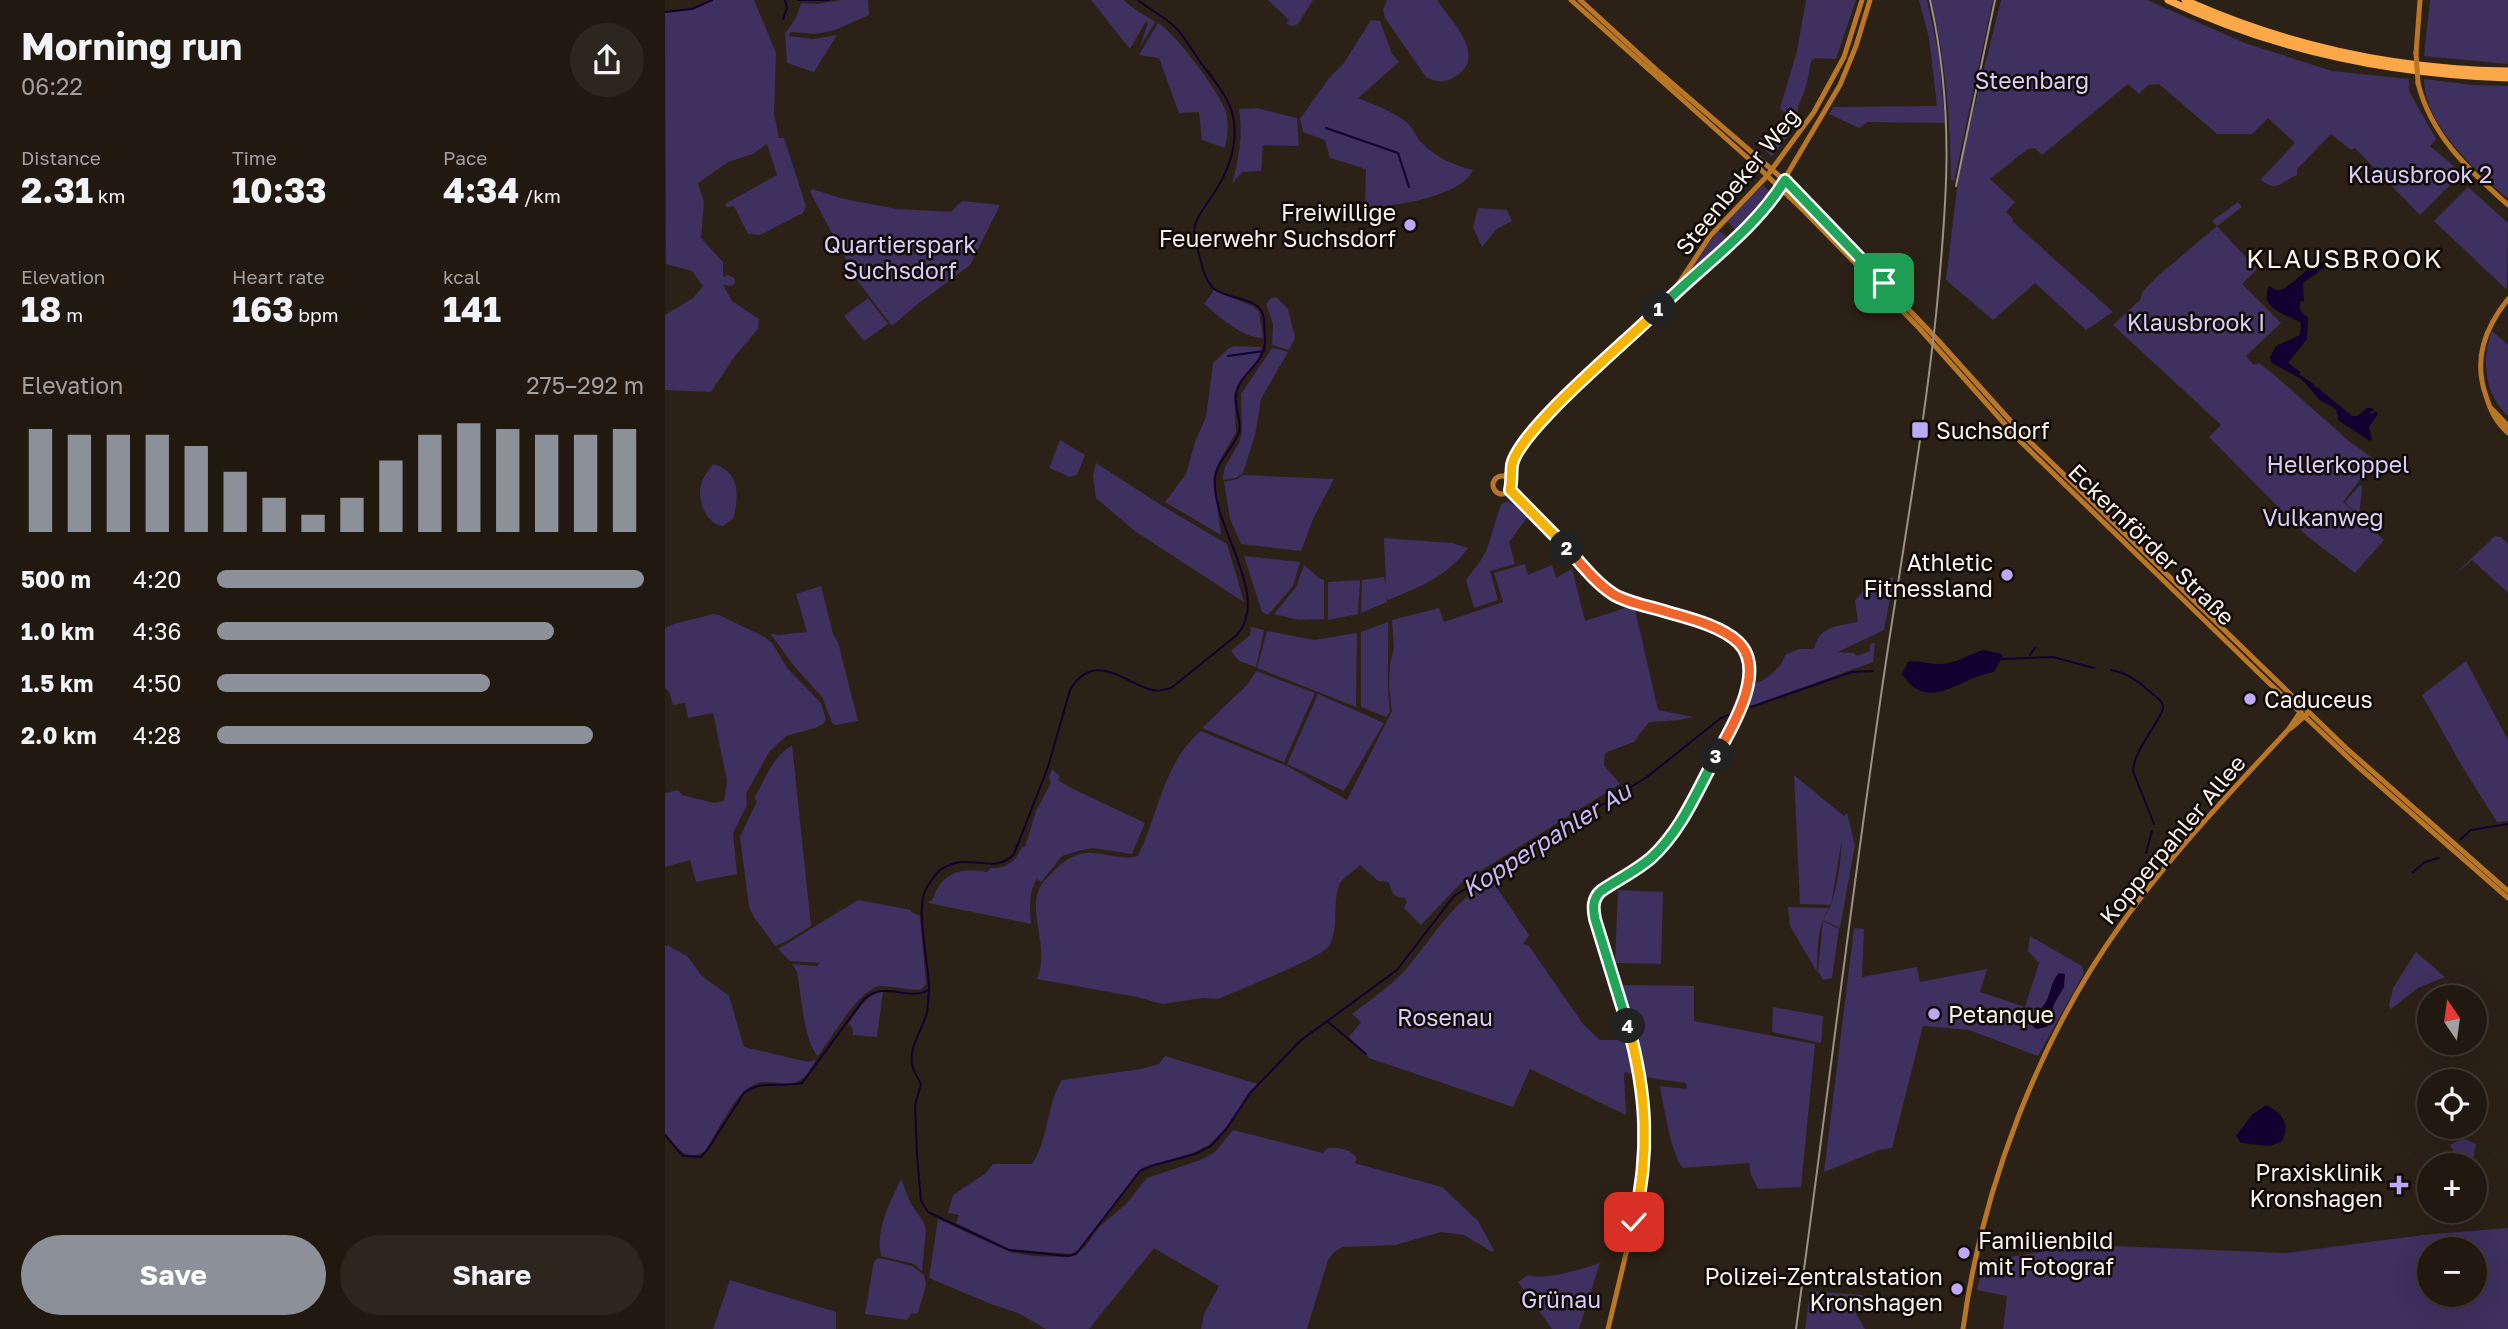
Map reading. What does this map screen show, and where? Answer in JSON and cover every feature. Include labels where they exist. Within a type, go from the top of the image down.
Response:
[{"type":"highway","points":[[2168,0],[2227,26],[2332,57],[2410,71],[2508,78]]},
{"type":"highway","points":[[2185,0],[2238,22],[2333,50],[2413,64],[2508,71]]},
{"type":"street","name":"Eckernförder Straße","points":[[1571,0],[1780,188],[1919,328],[2020,441],[2177,588]]},
{"type":"street","name":"Eckernförder Straße","points":[[1580,0],[1785,180],[1936,338],[2025,437],[2177,588],[2305,712],[2508,898]]},
{"type":"street","name":"Steenbeker Weg","points":[[1665,303],[1710,236],[1773,169],[1809,120],[1833,80],[1867,0]]},
{"type":"street","name":"Steenbeker Weg","points":[[1507,478],[1522,447],[1545,417],[1737,235],[1780,188],[1840,85],[1853,56],[1867,0]]},
{"type":"street","points":[[2420,0],[2416,53],[2422,98],[2444,141],[2472,173],[2508,205]]},
{"type":"street","points":[[2508,299],[2492,321],[2481,349],[2481,375],[2493,417],[2508,433]]},
{"type":"street","points":[[2490,407],[2508,426]]},
{"type":"street","name":"Steenbeker Weg","points":[[1496,478],[1507,478],[1512,484],[1508,492],[1497,493],[1493,485],[1496,478]]},
{"type":"street","points":[[1508,492],[1614,595],[1692,620],[1739,642],[1747,657],[1750,675],[1741,708],[1675,830],[1643,864],[1601,891],[1594,903],[1595,919],[1615,979],[1637,1067],[1645,1134],[1640,1195],[1608,1329]]},
{"type":"street","name":"Eckernförder Straße","points":[[2305,712],[2508,891]]},
{"type":"street","name":"Kopperpahler Allee","points":[[1963,1329],[1985,1225],[2001,1170],[2043,1054],[2057,1027],[2096,961],[2145,892],[2305,712]]},
{"type":"green space","points":[[712,0],[754,0],[776,53],[774,113],[779,138],[784,138],[806,206],[803,213],[760,235],[748,234],[734,206],[727,207],[725,204],[777,175],[767,144],[753,154],[728,162],[698,183],[704,202],[701,238],[723,262],[723,277],[728,275],[734,278],[735,283],[731,286],[723,285],[732,301],[759,319],[758,329],[735,356],[711,392],[665,390],[665,315],[693,298],[703,286],[692,271],[666,264],[665,12],[692,9]]},
{"type":"green space","points":[[868,0],[869,15],[835,30],[816,34],[791,32],[788,36],[813,39],[837,35],[814,72],[787,63],[785,33],[796,18],[801,3],[817,4]]},
{"type":"green space","points":[[1091,0],[1124,0],[1155,22],[1140,47],[1148,23],[1146,21],[1130,49]]},
{"type":"green space","points":[[1268,0],[1313,0],[1298,24],[1293,26],[1286,24],[1289,20]]},
{"type":"green space","points":[[1387,0],[1437,0],[1465,40],[1468,60],[1464,70],[1446,81],[1426,77],[1385,18],[1383,10]]},
{"type":"green space","points":[[1806,0],[1856,0],[1836,59],[1815,58],[1811,61],[1807,84],[1798,109],[1800,120],[1772,157],[1755,141],[1780,128],[1790,119],[1780,108],[1797,51]]},
{"type":"green space","points":[[1919,0],[1927,0],[1939,55],[1945,123],[1868,122],[1859,128],[1829,114],[1833,107],[1937,106],[1929,38]]},
{"type":"green space","points":[[1931,0],[1993,0],[1954,181],[1951,180],[1944,67]]},
{"type":"green space","name":"Steenbarg","points":[[2001,0],[2147,0],[2245,43],[2332,71],[2409,79],[2409,91],[2436,139],[2430,146],[2462,173],[2420,215],[2355,148],[2351,150],[2331,134],[2297,169],[2297,175],[2272,186],[2260,180],[2295,143],[2268,118],[2252,134],[2217,134],[2159,84],[2148,85],[2139,94],[2128,84],[2042,155],[2035,148],[2028,149],[1990,179],[2015,202],[2006,212],[2012,221],[2113,312],[2086,330],[2035,283],[1993,320],[1946,280],[1960,164]]},
{"type":"green space","points":[[2430,0],[2508,0],[2508,64],[2424,56]]},
{"type":"green space","points":[[1371,20],[1380,21],[1392,54],[1399,62],[1358,98],[1403,120],[1435,154],[1453,164],[1473,170],[1466,179],[1441,194],[1392,205],[1365,207],[1366,169],[1330,158],[1325,140],[1303,132],[1300,119],[1329,78],[1344,63]]},
{"type":"green space","points":[[1158,23],[1185,50],[1225,109],[1225,148],[1202,140],[1199,112],[1179,113],[1159,58],[1139,55]]},
{"type":"green space","points":[[2424,79],[2508,86],[2508,199],[2467,161],[2442,130],[2426,96]]},
{"type":"green space","points":[[1256,108],[1297,118],[1299,146],[1263,145],[1261,171],[1242,172],[1232,184],[1240,146],[1239,109]]},
{"type":"green space","points":[[1763,185],[1771,193],[1737,232],[1727,221]]},
{"type":"green space","name":"Klausbrook 2","points":[[2468,187],[2508,223],[2507,290],[2434,221]]},
{"type":"green space","name":"Quartierspark Suchsdorf","points":[[812,189],[844,199],[897,209],[951,212],[962,201],[1000,205],[970,265],[892,326],[857,280],[810,192]]},
{"type":"green space","points":[[2238,202],[2242,207],[2217,226],[2212,221]]},
{"type":"green space","points":[[1478,208],[1507,210],[1512,221],[1497,229],[1482,247],[1473,227]]},
{"type":"green space","points":[[2217,226],[2257,269],[2242,284],[2281,323],[2246,356],[2254,365],[2259,363],[2272,373],[2349,441],[2375,460],[2343,502],[2355,512],[2345,502],[2360,485],[2359,517],[2384,540],[2355,573],[2307,536],[2209,437],[2221,425],[2113,325],[2140,300],[2143,291],[2159,275]]},
{"type":"green space","points":[[1718,230],[1727,237],[1727,241],[1678,288]]},
{"type":"green space","points":[[1214,290],[1254,307],[1259,312],[1263,338],[1239,331],[1204,304]]},
{"type":"green space","points":[[1276,297],[1288,309],[1295,338],[1289,350],[1272,345],[1273,324],[1266,304]]},
{"type":"green space","points":[[868,298],[888,324],[864,341],[844,316]]},
{"type":"green space","points":[[2492,331],[2508,345],[2508,416],[2489,387],[2486,353]]},
{"type":"green space","points":[[1234,346],[1262,347],[1258,363],[1241,380],[1234,394],[1236,432],[1213,478],[1221,535],[1165,502],[1186,474],[1195,442],[1206,417],[1213,363]]},
{"type":"green space","points":[[1272,348],[1288,352],[1261,399],[1255,435],[1243,473],[1236,478],[1222,480],[1225,467],[1239,443],[1242,432],[1241,394]]},
{"type":"green space","points":[[1060,440],[1085,455],[1077,475],[1070,477],[1049,468]]},
{"type":"green space","points":[[1096,463],[1227,544],[1244,602],[1136,532],[1096,498],[1093,476]]},
{"type":"green space","points":[[713,464],[729,472],[736,486],[733,519],[723,526],[709,518],[700,496],[703,479]]},
{"type":"green space","points":[[1243,475],[1334,479],[1313,519],[1301,551],[1241,544],[1230,519],[1224,482]]},
{"type":"green space","points":[[1508,501],[1529,515],[1509,542],[1515,564],[1490,571],[1498,600],[1474,608],[1466,580],[1487,549],[1501,504]]},
{"type":"green space","points":[[2495,536],[2501,537],[2508,544],[2508,593],[2472,560],[2453,576]]},
{"type":"green space","points":[[1384,538],[1452,543],[1468,548],[1452,566],[1433,580],[1388,600],[1386,594],[1387,602],[1361,613],[1362,580],[1384,577],[1386,586]]},
{"type":"green space","points":[[1244,556],[1300,562],[1293,586],[1268,615],[1262,612]]},
{"type":"green space","points":[[1525,564],[1528,575],[1552,565],[1556,578],[1572,569],[1585,621],[1634,605],[1658,710],[1693,717],[1649,722],[1634,742],[1605,753],[1604,765],[1620,784],[1461,883],[1421,925],[1404,908],[1407,902],[1405,898],[1394,895],[1388,882],[1378,881],[1360,865],[1339,885],[1334,932],[1329,946],[1295,966],[1218,999],[1203,998],[1162,1004],[1037,979],[1041,955],[1036,898],[1042,884],[1062,863],[1080,854],[1095,853],[1124,858],[1138,856],[1170,773],[1188,744],[1201,731],[1287,766],[1347,800],[1392,711],[1389,685],[1394,648],[1392,620],[1439,608],[1444,622],[1503,602],[1494,573]]},
{"type":"green space","points":[[1304,565],[1324,580],[1324,619],[1299,620],[1274,614],[1296,587]]},
{"type":"green space","points":[[1894,577],[1884,630],[1838,652],[1854,653],[1857,656],[1870,651],[1870,644],[1875,643],[1873,662],[1751,706],[1746,702],[1751,683],[1761,681],[1771,674],[1785,655],[1799,649],[1814,649],[1820,636],[1830,628],[1858,622],[1855,600],[1871,582]]},
{"type":"green space","points":[[1360,580],[1358,614],[1328,620],[1328,582]]},
{"type":"green space","points":[[821,586],[858,721],[835,725],[832,723],[822,697],[794,666],[770,633],[778,635],[807,632],[796,594]]},
{"type":"green space","points":[[712,614],[765,637],[772,643],[788,669],[821,703],[826,720],[815,728],[786,736],[769,752],[746,794],[747,805],[733,833],[737,874],[696,882],[690,860],[665,867],[665,793],[678,790],[682,795],[714,803],[724,801],[727,781],[713,713],[688,718],[685,703],[673,705],[665,688],[665,628]]},
{"type":"green space","points":[[1388,622],[1390,712],[1386,717],[1361,707],[1361,632]]},
{"type":"green space","points":[[1251,627],[1264,630],[1256,667],[1239,661],[1231,651],[1250,635]]},
{"type":"green space","points":[[1267,631],[1314,640],[1357,633],[1356,707],[1257,668]]},
{"type":"green space","points":[[2466,661],[2508,740],[2508,821],[2497,822],[2422,695]]},
{"type":"green space","points":[[1256,671],[1315,693],[1284,762],[1202,728],[1248,684]]},
{"type":"green space","points":[[1318,694],[1384,723],[1344,791],[1287,764]]},
{"type":"green space","points":[[792,745],[811,926],[775,946],[749,907],[740,837],[757,801],[754,799],[770,769],[779,756]]},
{"type":"green space","points":[[1052,769],[1060,776],[1058,780],[1069,787],[1145,823],[1132,854],[1092,848],[1062,856],[1041,882],[1037,879],[1034,884],[1030,901],[1031,924],[928,903],[941,882],[952,874],[965,871],[987,872],[990,868],[1006,866],[1016,857],[1022,847],[1025,847],[1036,811],[1051,783],[1049,778]]},
{"type":"green space","points":[[1794,775],[1844,816],[1847,813],[1855,845],[1840,928],[1823,920],[1831,905],[1800,904]],"holes":[[[1842,839],[1837,881],[1831,903]]]},
{"type":"green space","name":"Rosenau","points":[[1491,879],[1529,935],[1523,944],[1529,946],[1583,1024],[1600,1040],[1627,1040],[1633,1074],[1625,1072],[1624,1075],[1626,1115],[1530,1069],[1513,1107],[1369,1058],[1349,1037],[1361,1022],[1352,1014],[1400,975],[1444,920],[1464,899]]},
{"type":"green space","points":[[1618,890],[1663,892],[1661,964],[1615,963]]},
{"type":"green space","points":[[858,900],[911,910],[920,916],[926,984],[920,990],[881,986],[864,995],[818,1056],[809,1041],[797,972],[792,964],[817,966],[820,963],[790,961],[778,949]]},
{"type":"green space","points":[[1788,907],[1829,908],[1820,931],[1817,972],[1790,926]]},
{"type":"green space","points":[[1823,921],[1839,929],[1832,978],[1823,980],[1818,971]]},
{"type":"green space","points":[[1854,928],[1864,929],[1862,977],[1917,967],[1920,982],[1987,969],[1980,992],[2025,1007],[2039,963],[2028,951],[2030,936],[2082,966],[2084,973],[2038,1056],[1969,1030],[1923,1026],[1892,1148],[1879,1150],[1824,1172]]},
{"type":"green space","points":[[667,945],[687,956],[701,975],[729,996],[744,1047],[808,1062],[816,1059],[808,1073],[800,1080],[784,1084],[758,1083],[748,1088],[731,1108],[705,1151],[692,1155],[682,1152],[665,1133]]},
{"type":"green space","points":[[2416,952],[2445,977],[2425,985],[2417,985],[2417,989],[2391,1009],[2389,1006],[2393,988]]},
{"type":"green space","points":[[1622,985],[1694,986],[1694,1021],[1815,1044],[1801,1187],[1758,1189],[1749,1163],[1683,1168],[1672,1142],[1660,1086],[1687,1089],[1686,1083],[1644,1077]]},
{"type":"green space","points":[[883,991],[877,1037],[853,1035],[853,1029],[848,1024],[867,1000]]},
{"type":"green space","points":[[1773,1007],[1823,1016],[1821,1043],[1772,1032]]},
{"type":"green space","points":[[1165,1056],[1258,1084],[1224,1130],[1209,1145],[1193,1153],[1142,1168],[1079,1249],[1071,1254],[1009,1249],[956,1223],[959,1215],[948,1213],[953,1195],[986,1173],[993,1164],[1032,1164],[1042,1144],[1053,1100],[1062,1080],[1141,1069],[1159,1064]]},
{"type":"green space","points":[[1233,1130],[1323,1153],[1328,1148],[1344,1149],[1355,1156],[1357,1159],[1354,1163],[1442,1187],[1478,1221],[1494,1250],[1492,1252],[1464,1235],[1441,1232],[1395,1245],[1343,1247],[1334,1252],[1328,1260],[1307,1329],[1201,1329],[1204,1314],[1219,1286],[1154,1248],[1089,1329],[1046,1329],[1018,1313],[929,1278],[938,1219],[1010,1252],[1071,1257],[1084,1248],[1099,1227],[1126,1204],[1147,1178],[1200,1160],[1215,1152]]},
{"type":"green space","points":[[2461,1139],[2476,1144],[2474,1153],[2454,1153],[2450,1145]]},
{"type":"green space","points":[[901,1179],[926,1230],[922,1271],[914,1264],[881,1256],[882,1226]]},
{"type":"green space","points":[[2508,1228],[2508,1329],[2003,1329],[2007,1296],[1977,1290],[1984,1261],[2088,1245],[2286,1253],[2423,1235]]},
{"type":"green space","points":[[879,1258],[912,1266],[924,1275],[926,1285],[918,1313],[911,1314],[907,1320],[865,1314],[873,1266]]},
{"type":"green space","name":"Grünau","points":[[1600,1263],[1579,1329],[1552,1329],[1518,1282],[1528,1275],[1553,1275]]},
{"type":"green space","points":[[730,1280],[836,1312],[836,1329],[713,1329]]},
{"type":"green space","points":[[1810,1291],[1863,1295],[1854,1310],[1865,1329],[1805,1329]]},
{"type":"shaded area","points":[[2316,259],[2324,264],[2324,268],[2303,283],[2304,301],[2300,302],[2300,310],[2308,318],[2307,339],[2288,363],[2352,416],[2358,416],[2367,408],[2374,411],[2370,412],[2371,415],[2376,411],[2378,414],[2369,427],[2372,439],[2370,441],[2339,421],[2336,409],[2320,400],[2301,379],[2272,363],[2270,357],[2276,346],[2300,335],[2301,323],[2271,306],[2267,294],[2269,286],[2283,289]]},
{"type":"shaded area","points":[[1983,650],[2003,656],[1994,672],[1945,690],[1923,692],[1912,686],[1902,674],[1908,662],[1947,663]]},
{"type":"shaded area","points":[[2059,973],[2065,974],[2064,987],[2054,1004],[2047,1027],[2036,1029],[2031,1024],[2033,1018],[2044,1005]]},
{"type":"shaded area","points":[[2266,1105],[2277,1111],[2284,1120],[2286,1130],[2281,1142],[2269,1146],[2241,1143],[2236,1136],[2252,1115]]},
{"type":"waterway","points":[[665,12],[692,9],[712,0]]},
{"type":"waterway","points":[[783,19],[787,8],[785,0]]},
{"type":"waterway","points":[[798,0],[829,0]]},
{"type":"waterway","points":[[1138,0],[1172,24],[1183,36],[1222,92],[1232,112],[1234,123],[1234,145],[1228,166],[1198,218],[1194,234],[1204,272],[1213,288],[1254,304],[1264,319],[1265,345],[1262,354],[1242,380],[1236,395],[1239,432],[1218,466],[1215,479],[1216,498],[1244,580],[1248,600],[1246,619],[1237,635],[1171,688],[1152,690],[1118,675],[1098,670],[1079,678],[1070,690],[1048,767],[1014,854],[998,863],[960,862],[949,865],[939,871],[926,888],[922,916],[928,1007],[914,1044],[912,1064],[921,1084],[915,1105],[917,1156],[921,1201],[928,1212],[1009,1250],[1068,1256],[1076,1254],[1140,1171],[1195,1154],[1211,1146],[1227,1128],[1250,1093],[1300,1041],[1397,970],[1454,896],[1647,777],[1721,718],[1734,713]]},
{"type":"waterway","points":[[1326,128],[1398,153],[1409,187]]},
{"type":"waterway","points":[[1228,356],[1264,351]]},
{"type":"waterway","points":[[2030,655],[2035,648]]},
{"type":"waterway","name":"Kopperpahler Au","points":[[2002,659],[2053,657],[2094,668]]},
{"type":"waterway","name":"Kopperpahler Au","points":[[2111,670],[2136,680],[2163,705],[2159,718],[2138,754],[2133,771],[2154,824]]},
{"type":"waterway","name":"Kopperpahler Au","points":[[1751,707],[1852,672],[1873,671]]},
{"type":"waterway","points":[[2460,840],[2471,830],[2508,824]]},
{"type":"waterway","name":"Kopperpahler Au","points":[[2146,853],[2152,831]]},
{"type":"waterway","points":[[2413,872],[2425,862],[2439,858]]},
{"type":"waterway","points":[[665,1135],[683,1156],[701,1157],[744,1093],[758,1086],[802,1083],[864,999],[880,991],[913,994],[928,990]]},
{"type":"waterway","points":[[1327,1021],[1366,1054]]},
{"type":"railway","points":[[1796,1329],[1864,818],[1936,315],[1947,157],[1943,80],[1930,0]]},
{"type":"railway","points":[[1956,186],[1995,0]]},
{"type":"place","name":"Freiwillige Feuerwehr Suchsdorf","points":[[1410,225]]},
{"type":"place","name":"Suchsdorf","points":[[1920,430]]},
{"type":"place","name":"Athletic Fitnessland","points":[[2007,575]]},
{"type":"place","name":"Caduceus","points":[[2250,699]]},
{"type":"place","name":"Petanque","points":[[1934,1014]]},
{"type":"place","name":"Praxisklinik Kronshagen","points":[[2399,1185]]},
{"type":"place","name":"Familienbild mit Fotograf","points":[[1964,1253]]},
{"type":"place","name":"Polizei-Zentralstation Kronshagen","points":[[1957,1289]]},
{"type":"district","name":"KLAUSBROOK","points":[[2345,258]]},
{"type":"route","points":[[1634,1222],[1644,1171],[1642,1098],[1630,1034],[1595,919],[1595,898],[1608,886],[1643,864],[1675,830],[1737,718],[1748,686],[1749,666],[1743,647],[1736,640],[1692,620],[1614,595],[1603,586],[1510,490],[1512,464],[1525,442],[1552,410],[1710,262],[1774,196],[1785,180],[1884,283]]},
{"type":"park label","name":"Klausbrook I","points":[[2196,322]]},
{"type":"park label","name":"Hellerkoppel","points":[[2338,464]]},
{"type":"park label","name":"Vulkanweg","points":[[2323,517]]}]
